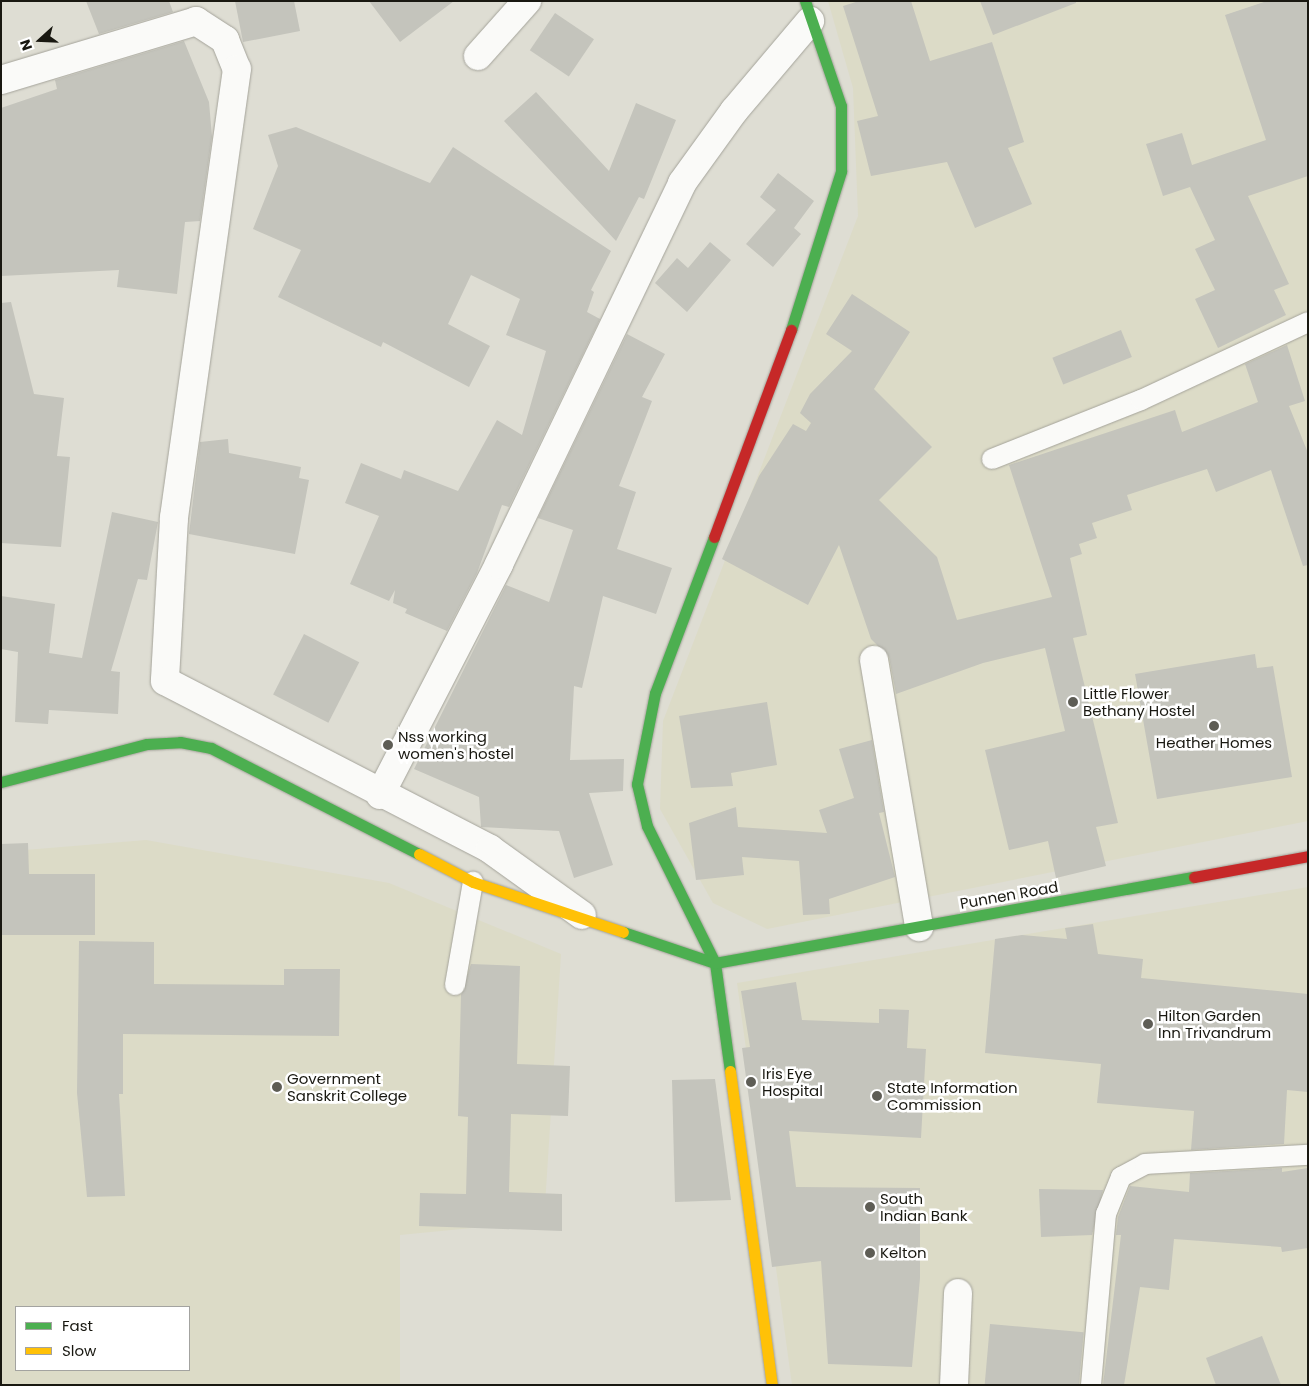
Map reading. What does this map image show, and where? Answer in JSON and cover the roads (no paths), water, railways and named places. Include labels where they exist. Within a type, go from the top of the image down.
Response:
[{"type":"street","points":[[478,56],[527,1]]},
{"type":"street","points":[[380,795],[499,564],[682,184],[808,11]]},
{"type":"street","points":[[772,1385],[716,964],[647,826],[638,784],[655,693],[812,272],[841,171],[840,106],[808,11]]},
{"type":"street","points":[[1,80],[196,21],[225,40],[237,69],[174,518],[163,677],[380,795],[490,849],[582,915]]},
{"type":"street","points":[[874,660],[919,927]]},
{"type":"street","points":[[1,782],[147,744],[180,742],[211,748],[473,882],[582,915],[716,964]]},
{"type":"street","name":"Punnen Road","points":[[716,964],[1308,856]]},
{"type":"street","points":[[954,1385],[958,1293]]},
{"type":"lane","points":[[992,459],[1141,400],[1308,322]]},
{"type":"lane","points":[[454,985],[473,882]]},
{"type":"lane","points":[[1091,1385],[1106,1214],[1121,1178],[1145,1164],[1308,1156]]},
{"type":"place","name":"Little Flower Bethany Hostel","points":[[1073,702]]},
{"type":"place","name":"Heather Homes","points":[[1214,726]]},
{"type":"place","name":"Nss working women's hostel","points":[[388,745]]},
{"type":"place","name":"Hilton Garden Inn Trivandrum","points":[[1148,1024]]},
{"type":"place","name":"Iris Eye Hospital","points":[[751,1082]]},
{"type":"place","name":"Government Sanskrit College","points":[[277,1087]]},
{"type":"place","name":"State Information Commission","points":[[877,1096]]},
{"type":"place","name":"South Indian Bank","points":[[870,1207]]},
{"type":"place","name":"Kelton","points":[[870,1253]]}]
